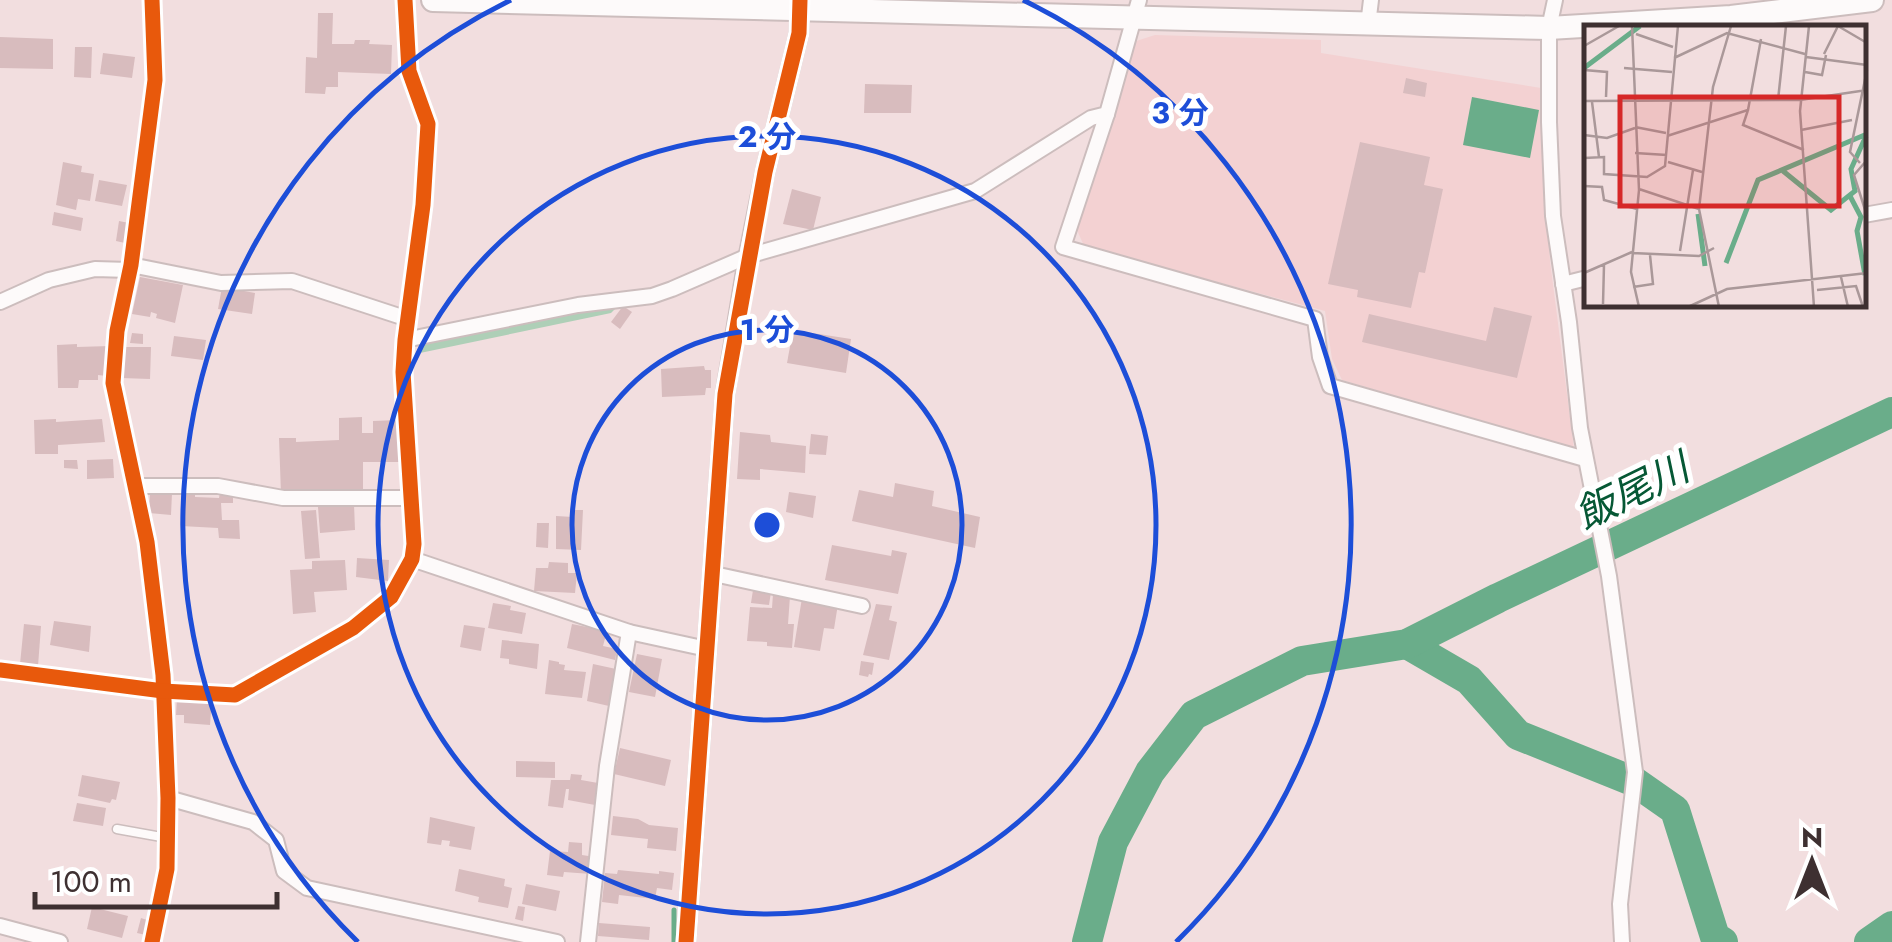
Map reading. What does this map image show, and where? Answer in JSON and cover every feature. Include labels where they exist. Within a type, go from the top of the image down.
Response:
[{"type":"highway","points":[[433,0],[1137,9],[1368,25],[1584,26]]},
{"type":"highway","points":[[1599,25],[1731,17],[1872,0]]},
{"type":"street","points":[[152,0],[155,80],[130,267],[117,331],[113,383],[147,542],[163,691],[167,869],[152,942]]},
{"type":"street","points":[[0,670],[235,696],[353,628],[391,597],[412,559],[414,544],[403,372],[423,206],[428,124],[410,72],[405,0]]},
{"type":"street","points":[[1368,25],[1371,0]]},
{"type":"street","points":[[1554,0],[1549,122],[1553,216],[1585,459],[1601,525],[1635,772],[1620,904],[1622,942]]},
{"type":"street","points":[[686,942],[725,394],[765,172],[799,33],[800,4]]},
{"type":"street","points":[[1137,9],[1063,247],[1315,318],[1320,356],[1330,386],[1585,459]]},
{"type":"street","points":[[405,340],[578,305],[652,296],[748,256],[975,191],[1091,118],[1107,114]]},
{"type":"street","points":[[1867,214],[1892,210]]},
{"type":"street","points":[[0,302],[49,280],[95,268],[130,267],[221,283],[292,281],[408,318]]},
{"type":"street","points":[[1563,284],[1584,279]]},
{"type":"street","points":[[135,486],[218,486],[283,498],[411,498]]},
{"type":"street","points":[[412,559],[629,632],[708,649]]},
{"type":"street","points":[[714,574],[862,606]]},
{"type":"street","points":[[588,942],[607,766],[629,632]]},
{"type":"street","points":[[168,798],[253,822],[276,840],[284,871],[308,888],[558,942]]},
{"type":"street","points":[[0,926],[60,942]]},
{"type":"lane","points":[[118,829],[167,838]]},
{"type":"shaded area","points":[[1155,35],[1321,40],[1321,53],[1541,88],[1550,261],[1574,449],[1342,380],[1332,359],[1325,311],[1084,246],[1077,230],[1130,43]]},
{"type":"shaded area","points":[[1472,97],[1539,110],[1530,158],[1463,145]]},
{"type":"shaded area","points":[[618,306],[611,313],[420,353],[419,342]]},
{"type":"building","points":[[318,13],[333,13],[332,44],[370,40],[369,44],[392,45],[391,74],[338,72],[338,87],[326,87],[325,94],[305,93],[306,57],[317,58]]},
{"type":"building","points":[[0,37],[53,39],[53,69],[0,68]]},
{"type":"building","points":[[75,47],[92,47],[91,78],[74,77]]},
{"type":"building","points":[[103,53],[135,57],[132,78],[100,74]]},
{"type":"building","points":[[1406,78],[1427,83],[1425,97],[1403,93]]},
{"type":"building","points":[[865,84],[912,85],[911,113],[864,113]]},
{"type":"building","points":[[1360,142],[1430,157],[1424,185],[1443,189],[1425,273],[1419,272],[1411,308],[1357,297],[1358,290],[1328,284]]},
{"type":"building","points":[[63,162],[82,166],[81,172],[94,174],[90,201],[78,199],[76,210],[56,205]]},
{"type":"building","points":[[99,180],[127,185],[122,206],[95,201]]},
{"type":"building","points":[[792,189],[821,197],[813,230],[783,224]]},
{"type":"building","points":[[54,212],[83,218],[81,231],[52,225]]},
{"type":"building","points":[[119,221],[129,223],[125,243],[116,241]]},
{"type":"building","points":[[140,277],[183,285],[175,323],[156,318],[157,314],[151,312],[150,317],[132,314]]},
{"type":"building","points":[[222,287],[255,293],[252,314],[218,309]]},
{"type":"building","points":[[623,306],[632,312],[620,329],[611,322]]},
{"type":"building","points":[[1494,307],[1532,316],[1517,378],[1362,342],[1369,314],[1486,341]]},
{"type":"building","points":[[793,330],[851,339],[846,373],[787,363]]},
{"type":"building","points":[[132,333],[143,334],[143,344],[130,343]]},
{"type":"building","points":[[174,336],[206,340],[203,360],[171,356]]},
{"type":"building","points":[[57,345],[110,346],[107,376],[79,380],[78,388],[58,388]]},
{"type":"building","points":[[122,347],[151,347],[150,379],[121,378]]},
{"type":"building","points":[[704,366],[711,370],[711,388],[706,388],[705,395],[662,397],[661,369]]},
{"type":"building","points":[[362,417],[362,433],[373,433],[373,421],[398,420],[399,462],[363,462],[363,493],[281,494],[279,438],[296,438],[296,442],[339,440],[339,418]]},
{"type":"building","points":[[102,419],[105,442],[58,445],[58,454],[35,454],[34,420]]},
{"type":"building","points":[[740,432],[770,435],[771,442],[806,446],[805,473],[760,469],[760,480],[737,479]]},
{"type":"building","points":[[811,434],[828,436],[826,455],[809,454]]},
{"type":"building","points":[[113,459],[114,478],[87,479],[87,460]]},
{"type":"building","points":[[64,460],[77,460],[78,469],[64,468]]},
{"type":"building","points":[[895,483],[934,491],[932,506],[980,517],[975,548],[852,521],[859,490],[893,497]]},
{"type":"building","points":[[150,492],[172,493],[171,515],[149,513]]},
{"type":"building","points":[[182,492],[219,498],[220,492],[233,493],[233,503],[221,503],[222,520],[239,520],[240,539],[219,538],[218,528],[181,526]]},
{"type":"building","points":[[789,492],[816,496],[813,518],[786,512]]},
{"type":"building","points":[[354,504],[355,530],[320,533],[318,507]]},
{"type":"building","points":[[316,510],[320,558],[305,559],[301,511]]},
{"type":"building","points":[[574,510],[583,510],[581,550],[556,549],[556,516],[573,517]]},
{"type":"building","points":[[537,523],[549,523],[548,548],[536,547]]},
{"type":"building","points":[[832,545],[891,556],[892,550],[907,553],[898,594],[825,580]]},
{"type":"building","points":[[357,558],[389,560],[388,581],[356,577]]},
{"type":"building","points":[[345,560],[347,590],[314,592],[316,612],[293,614],[290,570],[312,569],[312,561]]},
{"type":"building","points":[[549,562],[568,563],[568,573],[577,573],[575,593],[534,591],[536,568],[548,568]]},
{"type":"building","points":[[753,590],[771,592],[769,605],[751,603]]},
{"type":"building","points":[[773,594],[790,596],[788,624],[794,624],[792,648],[747,641],[750,607],[772,608]]},
{"type":"building","points":[[802,598],[838,604],[834,629],[824,628],[820,651],[794,647]]},
{"type":"building","points":[[493,603],[526,613],[522,634],[488,628]]},
{"type":"building","points":[[876,604],[892,606],[889,620],[897,622],[889,660],[863,655]]},
{"type":"building","points":[[54,621],[91,626],[89,652],[50,645]]},
{"type":"building","points":[[24,624],[41,626],[38,666],[20,664]]},
{"type":"building","points":[[572,624],[607,631],[603,646],[617,649],[615,660],[567,648]]},
{"type":"building","points":[[464,625],[485,628],[481,651],[460,647]]},
{"type":"building","points":[[502,640],[539,644],[537,669],[509,664],[509,659],[500,658]]},
{"type":"building","points":[[637,654],[662,659],[655,697],[629,692]]},
{"type":"building","points":[[549,660],[565,665],[564,670],[586,672],[582,698],[545,694]]},
{"type":"building","points":[[861,661],[874,663],[872,675],[859,675]]},
{"type":"building","points":[[593,664],[616,669],[609,706],[587,701]]},
{"type":"building","points":[[177,696],[212,698],[210,725],[184,723],[184,715],[176,715]]},
{"type":"building","points":[[620,748],[671,760],[665,786],[614,774]]},
{"type":"building","points":[[516,761],[555,762],[555,778],[516,777]]},
{"type":"building","points":[[571,774],[598,783],[595,805],[568,800],[566,789],[563,808],[548,806],[551,780],[570,780]]},
{"type":"building","points":[[82,775],[120,782],[116,800],[110,803],[78,796]]},
{"type":"building","points":[[77,803],[106,808],[103,826],[73,821]]},
{"type":"building","points":[[613,816],[678,828],[676,851],[647,848],[648,839],[611,835]]},
{"type":"building","points":[[430,817],[475,827],[471,850],[449,846],[450,841],[442,840],[441,845],[427,843]]},
{"type":"building","points":[[569,842],[582,843],[582,855],[595,857],[591,874],[547,875],[550,851],[568,852]]},
{"type":"building","points":[[459,869],[505,879],[504,886],[512,888],[508,908],[478,902],[479,897],[455,891]]},
{"type":"building","points":[[618,870],[674,873],[672,890],[657,888],[655,899],[619,895],[618,904],[602,902],[605,873],[617,874]]},
{"type":"building","points":[[526,884],[560,891],[556,911],[522,904]]},
{"type":"building","points":[[518,906],[525,907],[523,921],[515,919]]},
{"type":"building","points":[[92,907],[128,916],[122,938],[87,929]]},
{"type":"building","points":[[141,918],[150,921],[146,935],[137,933]]},
{"type":"building","points":[[599,923],[650,927],[649,940],[598,936]]},
{"type":"waterway","name":"飯尾川","points":[[1087,942],[1113,842],[1150,772],[1194,715],[1302,661],[1407,644],[1892,412]]},
{"type":"waterway","name":"飯尾川","points":[[1407,644],[1469,680],[1518,735],[1635,782],[1675,810],[1715,937],[1723,942]]},
{"type":"waterway","points":[[674,910],[674,942]]},
{"type":"waterway","name":"飯尾川","points":[[1869,942],[1892,926]]},
{"type":"cycle path","points":[[152,0],[155,80],[131,265],[117,331],[113,383],[147,542],[163,675],[167,869],[152,942]]},
{"type":"cycle path","points":[[0,670],[163,691],[235,695],[353,628],[391,597],[412,559],[414,544],[403,372],[423,205],[428,124],[409,71],[405,0]]},
{"type":"cycle path","points":[[686,942],[725,394],[765,172],[799,33],[800,0]]}]
